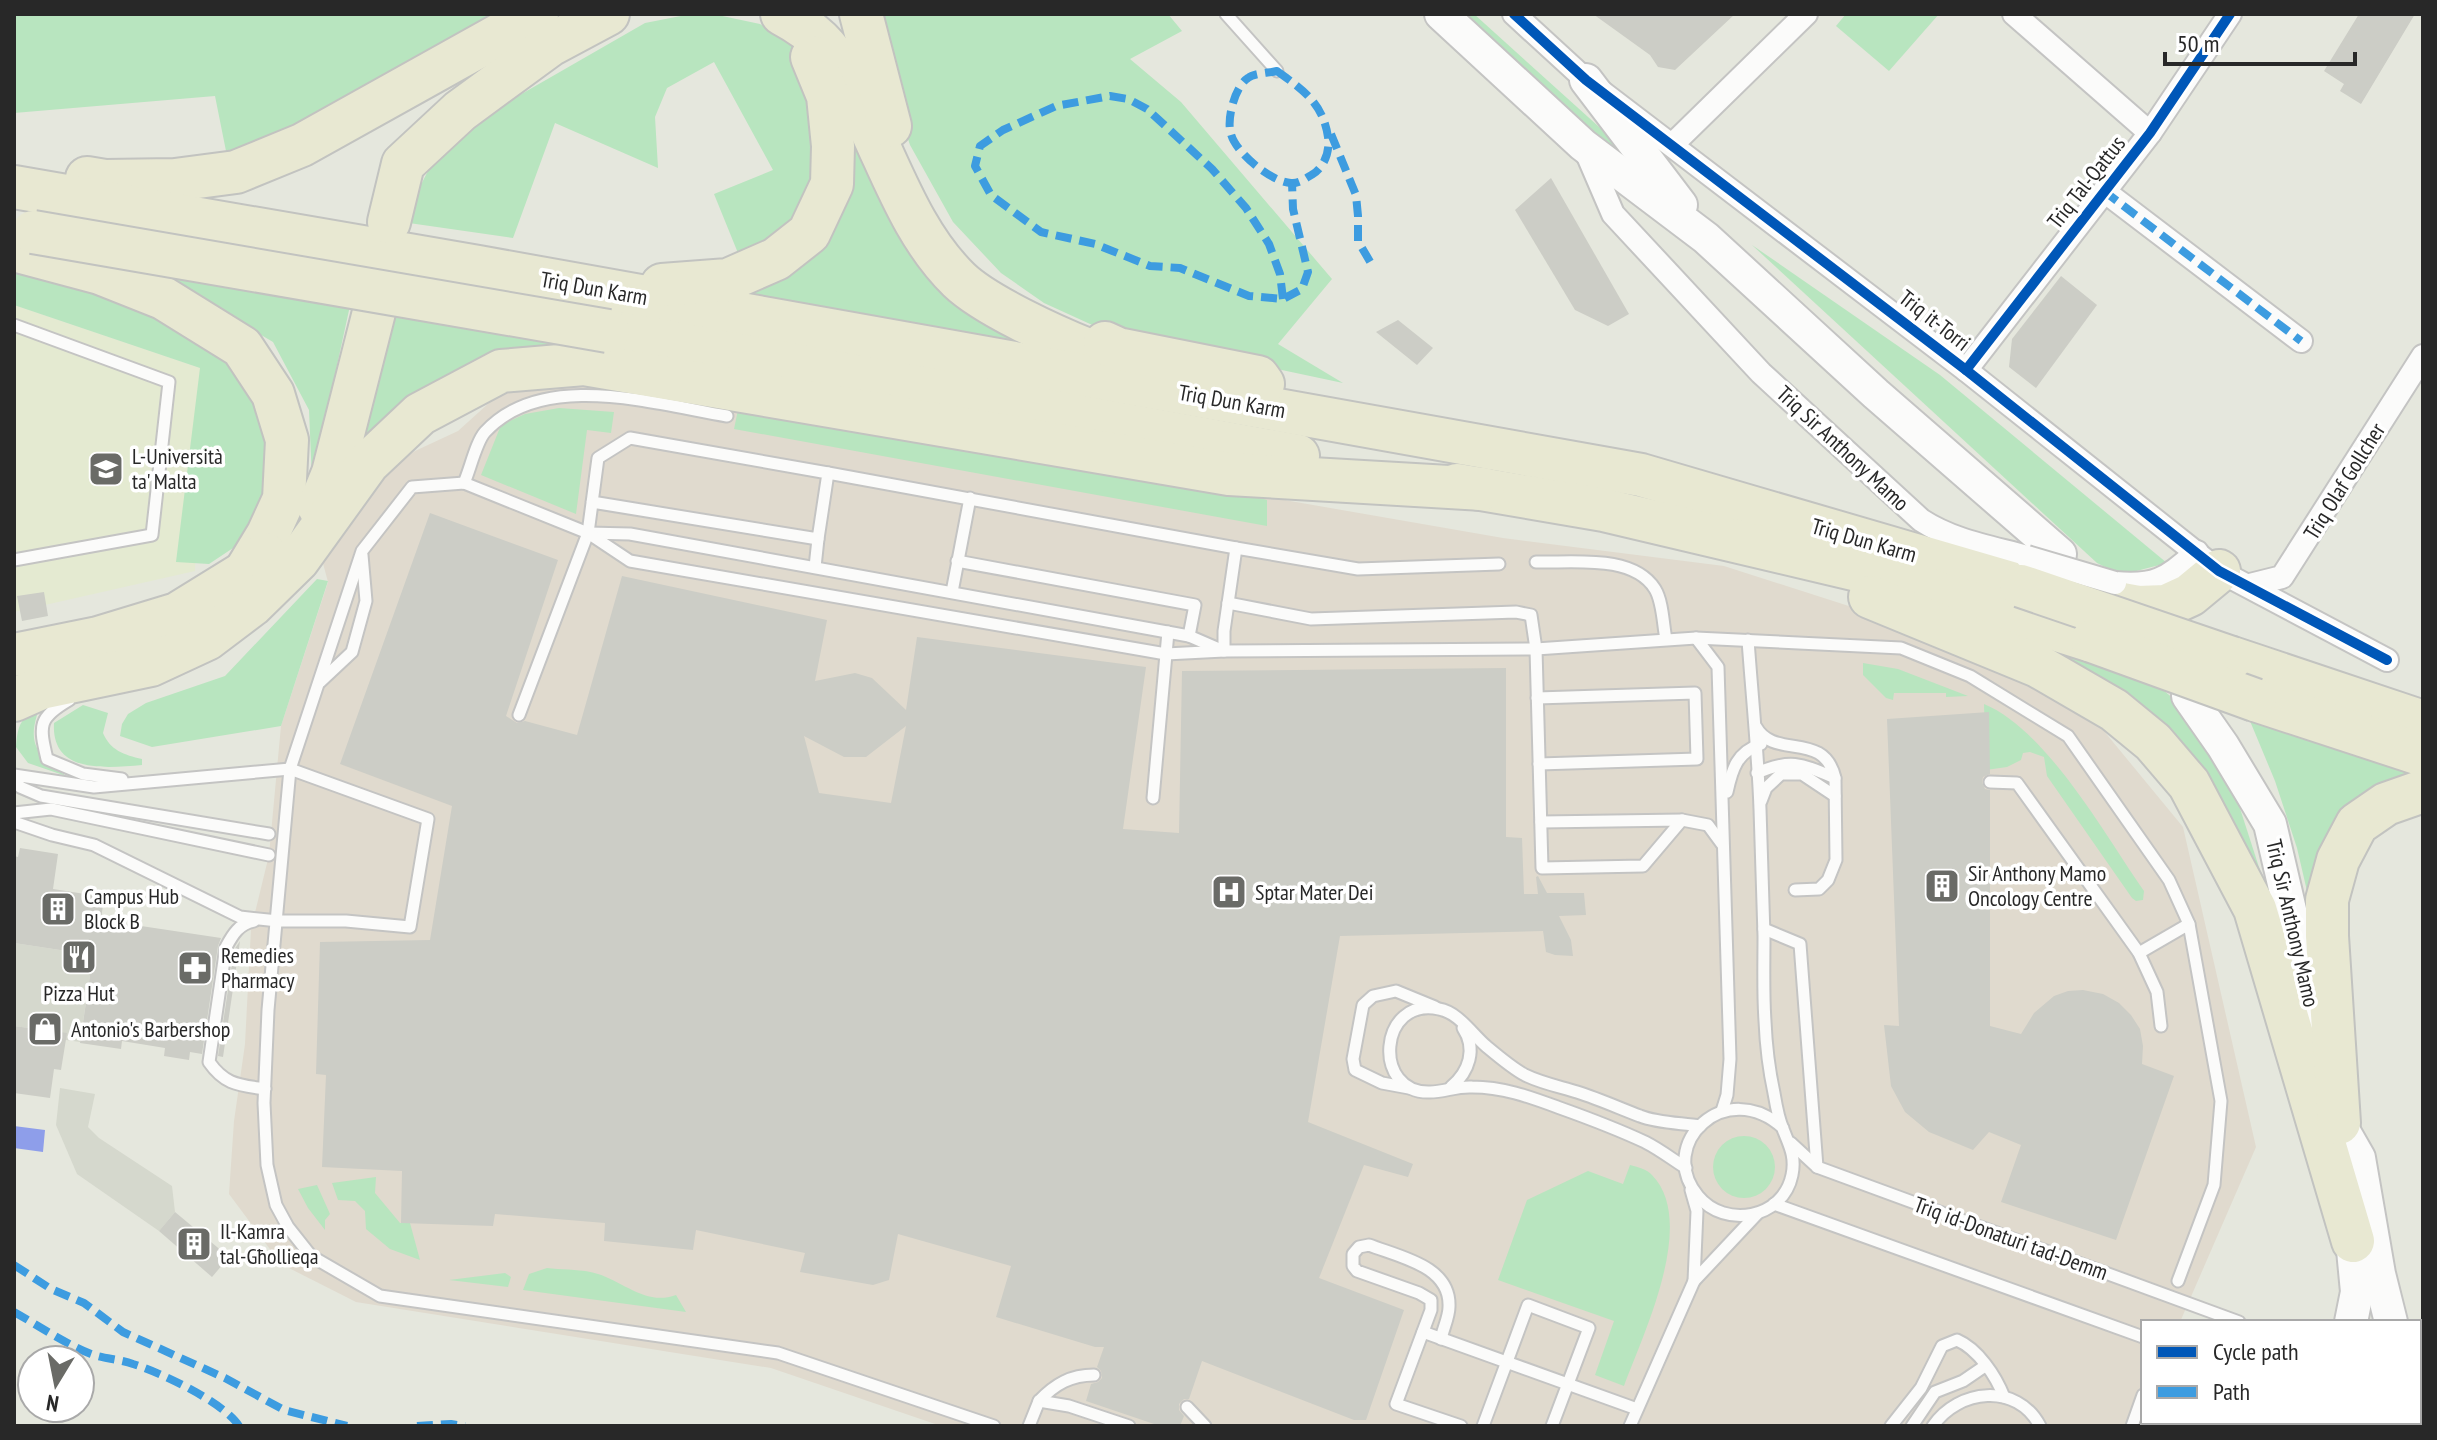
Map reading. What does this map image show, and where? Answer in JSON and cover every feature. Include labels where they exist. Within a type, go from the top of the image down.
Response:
[{"type":"highway","points":[[14,169],[105,181],[175,180],[236,172],[302,145],[537,14]]},
{"type":"highway","points":[[389,222],[403,164],[460,111],[550,45],[608,14]]},
{"type":"highway","points":[[861,14],[895,142],[930,214],[978,271],[1039,313],[1118,349],[1258,377],[1265,389]]},
{"type":"highway","points":[[790,18],[825,45],[837,63],[905,204],[927,240],[960,281],[1000,308],[1090,351],[1265,389],[1603,453],[1641,475]]},
{"type":"highway","points":[[478,267],[533,266],[661,285],[728,280],[776,259],[809,233],[832,184],[833,146],[828,96],[790,18]]},
{"type":"highway","name":"Triq Dun Karm","points":[[14,187],[1641,475],[2024,572],[2232,658],[2423,722]]},
{"type":"highway","points":[[20,237],[163,298],[242,347],[273,394],[287,440],[284,499],[245,572]]},
{"type":"highway","name":"Triq Dun Karm","points":[[20,237],[608,331],[1604,510],[1896,579],[2092,641],[2255,700],[2423,755]]},
{"type":"highway","points":[[298,560],[333,473],[374,312]]},
{"type":"highway","points":[[14,700],[41,688],[98,682],[151,665],[207,639],[252,605],[298,560],[368,463],[420,414],[501,371],[584,364],[1229,474],[1483,489]]},
{"type":"highway","points":[[14,655],[98,638],[177,614],[245,572],[278,542],[297,512],[333,473]]},
{"type":"highway","points":[[1727,539],[2038,666],[2114,710],[2153,742],[2189,784],[2255,909],[2353,1241]]},
{"type":"highway","points":[[2024,572],[2138,607],[2166,606],[2190,595],[2222,569]]},
{"type":"highway","points":[[2339,1123],[2327,900],[2338,860],[2357,824],[2386,804],[2423,791]]},
{"type":"main road","name":"Triq Sir Anthony Mamo","points":[[1441,14],[1583,145],[1706,238],[1876,394],[2060,554]]},
{"type":"main road","points":[[1586,80],[1706,238]]},
{"type":"main road","name":"Triq Sir Anthony Mamo","points":[[2188,696],[2223,746],[2270,824],[2339,1123],[2357,1292],[2351,1320]]},
{"type":"main road","name":"Triq Sir Anthony Mamo","points":[[2339,1123],[2359,1158],[2379,1274],[2390,1320]]},
{"type":"street","name":"Triq it-Torri","points":[[1514,14],[1586,80],[2222,569],[2387,660]]},
{"type":"street","points":[[1673,144],[1806,14]]},
{"type":"street","points":[[2014,14],[2150,133]]},
{"type":"street","name":"Triq Tal-Qattus","points":[[1966,370],[2150,133],[2230,14]]},
{"type":"street","name":"Triq Sir Anthony Mamo","points":[[1583,145],[1613,214],[1761,373],[1921,520],[2024,572],[2139,585],[2166,577],[2222,569]]},
{"type":"street","points":[[2104,191],[2301,341]]},
{"type":"street","name":"Triq Olaf Gollcher","points":[[2222,569],[2282,577],[2423,356]]},
{"type":"lane","points":[[1226,14],[1277,71]]},
{"type":"lane","points":[[14,325],[169,382],[152,535],[14,560]]},
{"type":"lane","points":[[464,483],[482,435],[503,417],[535,402],[573,395],[619,398],[727,416]]},
{"type":"lane","points":[[519,715],[588,533],[598,458],[630,438],[1358,569],[1499,564]]},
{"type":"lane","points":[[815,567],[828,473]]},
{"type":"lane","points":[[994,1426],[778,1353],[380,1296],[311,1256],[288,1227],[276,1205],[267,1165],[265,1089],[268,1010],[290,769],[362,551],[412,487],[464,483],[588,533],[630,561],[1166,654],[1536,649],[1696,638],[1901,648],[1970,676],[2068,736],[2169,880],[2189,924],[2221,1101],[2214,1185],[2178,1281]]},
{"type":"lane","points":[[952,592],[970,498]]},
{"type":"lane","points":[[592,502],[818,539]]},
{"type":"lane","points":[[588,533],[630,534],[1168,632],[1189,636],[1224,651]]},
{"type":"lane","points":[[1224,651],[1236,548]]},
{"type":"lane","points":[[318,683],[352,652],[366,601],[362,551]]},
{"type":"lane","points":[[957,561],[1195,605],[1189,636]]},
{"type":"lane","points":[[1536,562],[1615,564],[1640,572],[1657,591],[1666,639]]},
{"type":"lane","points":[[1228,603],[1311,619],[1516,612],[1531,615],[1536,649],[1542,868],[1643,866],[1682,820]]},
{"type":"lane","points":[[1153,798],[1168,632]]},
{"type":"lane","points":[[1696,638],[1718,667],[1730,1059],[1727,1095],[1722,1111]]},
{"type":"lane","points":[[1630,1426],[1694,1281],[1758,1213],[1785,1193],[1792,1178],[1794,1160],[1774,1092],[1765,1021],[1760,806],[1748,640]]},
{"type":"lane","points":[[1537,698],[1695,693],[1697,759],[1539,764]]},
{"type":"lane","points":[[73,697],[49,712],[41,732],[47,759],[83,774],[142,782]]},
{"type":"lane","points":[[1754,723],[1761,736],[1770,742]]},
{"type":"lane","points":[[1723,808],[1731,770],[1740,755],[1755,746],[1770,742],[1807,748],[1825,757],[1832,766],[1835,778],[1836,860],[1828,880],[1819,889],[1795,890]]},
{"type":"lane","points":[[1757,773],[1776,765],[1796,764],[1835,778]]},
{"type":"lane","points":[[14,776],[94,787],[290,769],[428,819],[410,927],[240,917],[94,845],[14,822]]},
{"type":"lane","points":[[1760,806],[1766,788],[1781,774],[1802,774],[1835,796]]},
{"type":"lane","points":[[14,776],[20,787],[41,796],[269,834]]},
{"type":"lane","points":[[1990,782],[2017,783],[2139,953],[2157,992],[2161,1026]]},
{"type":"lane","points":[[14,813],[51,809],[269,855]]},
{"type":"lane","points":[[1541,822],[1682,820],[1708,825],[1722,844]]},
{"type":"lane","points":[[263,920],[245,923],[234,932],[226,947],[209,1062],[218,1075],[235,1084],[265,1089]]},
{"type":"lane","points":[[2139,953],[2189,924]]},
{"type":"lane","points":[[1764,929],[1800,944],[1817,1167]]},
{"type":"lane","points":[[1686,1168],[1638,1139],[1513,1091],[1451,1087],[1430,1092],[1382,1083],[1355,1070],[1353,1059],[1363,1005],[1373,996],[1396,991],[1452,1013],[1486,1046],[1525,1074],[1619,1106],[1641,1117],[1700,1126]]},
{"type":"lane","points":[[1418,1090],[1405,1084],[1395,1073],[1388,1046],[1400,1021],[1411,1012],[1425,1008],[1439,1009]]},
{"type":"lane","points":[[1451,1087],[1467,1069],[1470,1058],[1467,1034],[1458,1020]]},
{"type":"lane","points":[[1694,1281],[1697,1211],[1686,1168],[1688,1145],[1700,1126],[1722,1111],[1749,1109],[1773,1119],[1783,1128]]},
{"type":"lane","name":"Triq id-Donaturi tad-Demm","points":[[1790,1143],[1817,1167],[2234,1320]]},
{"type":"lane","points":[[1689,1182],[1696,1194],[1719,1212],[1733,1216],[1758,1213]]},
{"type":"lane","points":[[1774,1204],[2141,1336]]},
{"type":"lane","points":[[1441,1339],[1449,1307],[1445,1284],[1432,1270],[1369,1245],[1359,1247],[1353,1254],[1353,1266],[1357,1271],[1431,1300],[1431,1310],[1396,1404],[1461,1426]]},
{"type":"lane","points":[[1483,1426],[1528,1305],[1589,1328],[1552,1426]]},
{"type":"lane","points":[[1423,1332],[1637,1409]]},
{"type":"lane","points":[[1891,1426],[1921,1388],[1942,1346],[1957,1340],[1964,1343],[1985,1366],[2004,1397]]},
{"type":"lane","points":[[1912,1426],[1935,1392],[1963,1381],[1985,1366]]},
{"type":"lane","points":[[1029,1426],[1039,1401],[1050,1389],[1076,1375],[1094,1375]]},
{"type":"lane","points":[[1933,1426],[1947,1408],[1964,1399],[1984,1394],[2004,1397],[2023,1406],[2040,1426]]},
{"type":"lane","points":[[1039,1401],[1069,1406],[1129,1426]]},
{"type":"lane","points":[[2132,1426],[2141,1401]]},
{"type":"lane","points":[[1187,1407],[1205,1426]]},
{"type":"shaded area","name":"L-Università ta' Malta","points":[[14,305],[200,368],[195,571],[14,612]]},
{"type":"shaded area","name":"Sptar Mater Dei","points":[[555,380],[622,385],[1503,538],[1724,566],[1911,626],[2020,679],[2099,725],[2183,827],[2256,1147],[2181,1320],[2141,1320],[2141,1410],[2134,1426],[941,1426],[771,1368],[356,1302],[281,1264],[229,1194],[234,1121],[245,1044],[251,929],[269,855],[281,726],[328,582],[321,556],[392,467],[415,451],[458,431],[500,393]]},
{"type":"shaded area","points":[[14,943],[93,955],[80,1042],[52,1038],[53,1031],[14,1026]]},
{"type":"shaded area","points":[[60,1088],[95,1094],[88,1127],[99,1138],[172,1186],[175,1212],[159,1231],[77,1174],[56,1125]]},
{"type":"green space","points":[[14,14],[517,14],[363,103],[227,156],[215,96],[14,113]]},
{"type":"green space","points":[[691,14],[713,14],[760,24],[798,50],[828,157],[792,233],[740,258],[714,194],[773,170],[714,62],[667,88],[655,117],[658,168],[555,123],[513,238],[402,222],[431,165],[466,126],[645,23]]},
{"type":"green space","points":[[880,14],[1168,14],[1182,31],[1130,59],[1181,102],[1332,279],[1278,344],[1343,383],[1112,334],[1044,303],[1001,273],[953,222],[910,145],[897,106]]},
{"type":"green space","points":[[1463,14],[1474,14],[1628,153],[1622,160]]},
{"type":"green space","points":[[1846,14],[1939,14],[1889,71],[1836,26]]},
{"type":"green space","points":[[847,122],[878,184],[1066,356],[719,292],[769,281]]},
{"type":"green space","points":[[1752,245],[1940,375],[2167,563],[2121,575],[2097,563]]},
{"type":"green space","points":[[83,252],[351,301],[312,480],[309,410],[273,342],[183,289]]},
{"type":"green space","points":[[14,266],[193,326],[267,398],[266,526],[209,564],[176,562],[200,368],[14,305]]},
{"type":"green space","points":[[395,311],[608,347],[362,450]]},
{"type":"green space","points":[[739,405],[1235,491],[1267,500],[1267,526],[734,429]]},
{"type":"green space","points":[[559,408],[614,412],[611,433],[587,430],[576,514],[481,475],[501,425],[525,414]]},
{"type":"green space","points":[[317,579],[328,581],[281,726],[152,747],[120,736],[128,714],[146,703],[225,676]]},
{"type":"green space","points":[[2043,644],[2156,684],[2200,721],[2235,793],[2267,892]]},
{"type":"green space","points":[[1863,663],[1898,669],[1968,696],[1894,693],[1893,700],[1886,698],[1863,675]]},
{"type":"green space","points":[[1984,704],[2007,717],[2052,760],[2093,814],[2144,891],[2143,900],[2132,898],[2047,776],[2044,757],[2023,753],[2021,760],[2007,767],[1986,770]]},
{"type":"green space","points":[[83,705],[108,713],[103,733],[106,739],[118,751],[142,759],[142,765],[113,767],[83,764],[61,752],[55,740],[54,723]]},
{"type":"green space","points":[[30,713],[37,715],[34,736],[38,751],[66,776],[28,763],[16,747],[21,724]]},
{"type":"green space","points":[[2250,721],[2423,772],[2382,794],[2320,947],[2297,848],[2275,781]]},
{"type":"green space","points":[[1744,1136],[1766,1145],[1775,1167],[1766,1189],[1744,1198],[1722,1189],[1713,1167],[1722,1145]]},
{"type":"green space","points":[[1630,1165],[1652,1175],[1665,1195],[1670,1220],[1662,1279],[1624,1386],[1595,1375],[1614,1321],[1498,1280],[1527,1200],[1588,1171],[1623,1184]]},
{"type":"green space","points":[[376,1177],[375,1193],[400,1223],[410,1223],[420,1260],[390,1249],[366,1229],[365,1211],[355,1201],[338,1200],[332,1183]]},
{"type":"green space","points":[[317,1185],[330,1214],[325,1220],[325,1230],[298,1189]]},
{"type":"green space","points":[[547,1268],[592,1272],[645,1295],[665,1298],[676,1295],[686,1312],[523,1290],[529,1274]]},
{"type":"green space","points":[[505,1273],[511,1277],[508,1287],[449,1280]]},
{"type":"water","points":[[14,1126],[45,1130],[43,1152],[14,1148]]},
{"type":"building","points":[[1593,14],[1735,14],[1675,70],[1658,67],[1650,55]]},
{"type":"building","points":[[2359,14],[2415,14],[2361,104],[2340,91],[2344,84],[2324,71]]},
{"type":"building","points":[[1551,178],[1629,314],[1608,326],[1575,310],[1515,210]]},
{"type":"building","points":[[2061,276],[2097,305],[2036,388],[2009,367],[2012,339]]},
{"type":"building","points":[[1398,320],[1433,348],[1417,365],[1376,332]]},
{"type":"building","name":"Sptar Mater Dei","points":[[430,513],[558,560],[506,716],[517,723],[525,721],[577,735],[622,576],[827,620],[815,681],[855,673],[872,678],[906,710],[917,637],[1146,667],[1123,829],[1179,833],[1182,671],[1506,668],[1506,837],[1522,838],[1524,894],[1538,894],[1538,876],[1547,893],[1584,893],[1586,915],[1559,916],[1571,940],[1573,956],[1546,952],[1543,931],[1340,936],[1308,1122],[1413,1164],[1408,1177],[1364,1165],[1319,1278],[1404,1310],[1366,1420],[1354,1420],[1202,1361],[1189,1399],[1179,1404],[1184,1416],[1180,1426],[1160,1426],[1086,1401],[1091,1384],[1102,1378],[1097,1367],[1104,1347],[1095,1347],[996,1317],[1011,1266],[898,1234],[889,1280],[873,1285],[800,1272],[805,1253],[696,1230],[693,1250],[604,1241],[605,1223],[495,1214],[493,1226],[401,1223],[402,1171],[322,1167],[326,1075],[316,1074],[320,942],[430,940],[452,806],[340,764]],"holes":[[[906,726],[891,803],[819,793],[804,736],[844,757],[866,757]]]},
{"type":"building","points":[[44,592],[48,616],[22,621],[17,596]]},
{"type":"building","name":"Sir Anthony Mamo Oncology Centre","points":[[1989,712],[1990,774],[1983,777],[1982,782],[1985,789],[1990,790],[1990,1026],[2021,1034],[2034,1013],[2054,996],[2083,990],[2103,994],[2119,1003],[2140,1029],[2142,1064],[2174,1076],[2116,1240],[2001,1202],[2021,1145],[1989,1132],[1973,1150],[1929,1132],[1905,1112],[1891,1086],[1884,1025],[1899,1026],[1887,719]]},
{"type":"building","points":[[20,848],[58,854],[53,889],[104,897],[101,920],[221,938],[202,1054],[190,1052],[189,1060],[164,1056],[165,1048],[122,1041],[121,1049],[80,1043],[93,955],[14,943],[14,856],[18,857]]},
{"type":"building","points":[[240,941],[223,1057],[218,1056],[234,950]]},
{"type":"building","points":[[14,1026],[67,1033],[61,1070],[54,1069],[50,1098],[14,1093]]},
{"type":"building","name":"Il-Kamra tal-Għollieqa","points":[[175,1212],[229,1257],[212,1277],[159,1231]]},
{"type":"marked path","points":[[1277,71],[1317,106],[1328,137],[1327,153],[1321,167],[1300,182],[1274,178],[1255,165],[1240,150],[1231,134],[1233,104],[1243,82],[1254,75],[1277,71]]},
{"type":"marked path","points":[[1283,299],[1280,274],[1269,244],[1246,208],[1212,169],[1147,109],[1128,99],[1110,96],[1056,106],[1003,130],[980,146],[975,166],[991,195],[1041,232],[1095,244],[1150,266],[1180,268],[1249,296],[1283,299],[1302,289],[1308,272],[1293,209],[1292,183]]},
{"type":"marked path","points":[[1331,134],[1356,195],[1358,241],[1372,265]]},
{"type":"marked path","points":[[2104,191],[2301,341]]},
{"type":"marked path","points":[[14,1265],[51,1289],[84,1303],[123,1332],[225,1378],[284,1410],[347,1426]]},
{"type":"marked path","points":[[14,1312],[91,1354],[133,1364],[175,1381],[206,1398],[239,1426]]},
{"type":"marked path","points":[[417,1426],[465,1426]]},
{"type":"cycle path","points":[[1514,14],[1586,80],[1966,370],[2219,571],[2387,660]]},
{"type":"cycle path","points":[[1966,370],[2150,133],[2230,14]]},
{"type":"place","name":"L-Università ta' Malta","points":[[106,469]]},
{"type":"place","name":"Sir Anthony Mamo Oncology Centre","points":[[1942,886]]},
{"type":"place","name":"Sptar Mater Dei","points":[[1229,892]]},
{"type":"place","name":"Campus Hub Block B","points":[[58,909]]},
{"type":"place","name":"Pizza Hut","points":[[79,957]]},
{"type":"place","name":"Remedies Pharmacy","points":[[195,968]]},
{"type":"place","name":"Antonio's Barbershop","points":[[45,1029]]},
{"type":"place","name":"Il-Kamra tal-Għollieqa","points":[[194,1244]]}]
